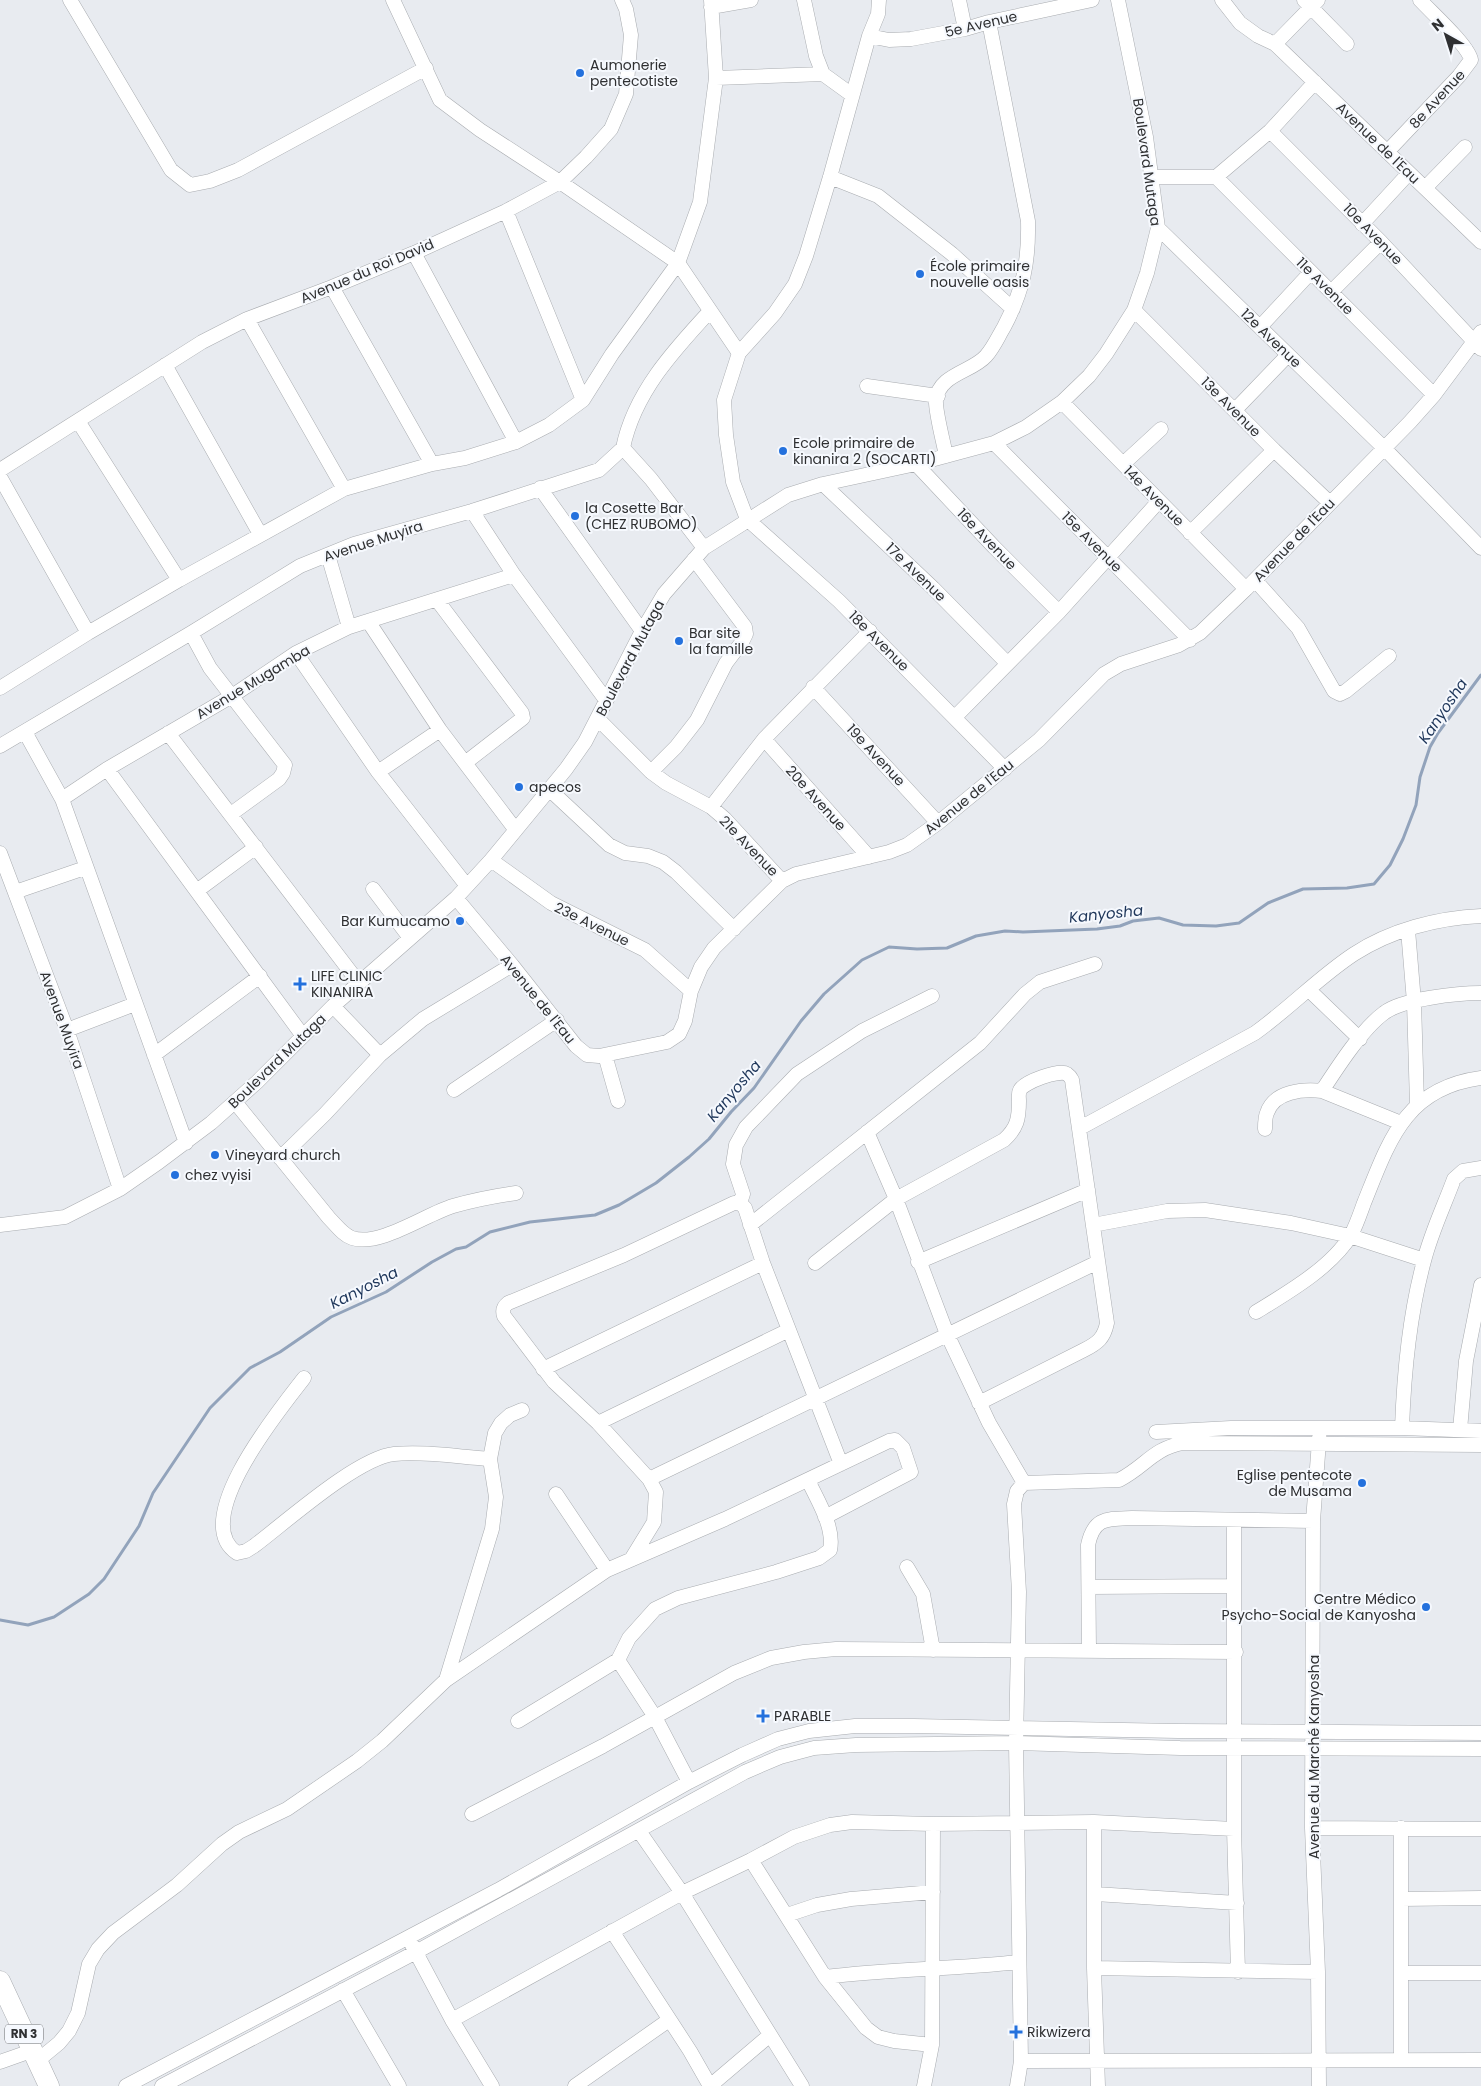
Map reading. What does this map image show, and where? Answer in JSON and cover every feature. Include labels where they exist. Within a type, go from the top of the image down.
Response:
[{"type":"highway","name":"RN 3","points":[[0,1981],[49,2086]]},
{"type":"street","points":[[70,0],[170,170],[190,185],[210,181],[238,170],[426,68]]},
{"type":"street","points":[[393,0],[440,100],[480,130],[678,263],[739,353]]},
{"type":"street","name":"Avenue du Roi David","points":[[0,470],[202,342],[247,319],[332,288],[414,253],[506,211],[560,182],[611,129],[626,94],[631,35],[626,9],[622,0]]},
{"type":"street","points":[[0,688],[88,632],[260,534],[344,489],[432,464],[465,458],[516,442],[549,425],[583,400],[612,354],[678,263],[700,202],[716,78],[711,4],[752,0]]},
{"type":"street","points":[[804,0],[816,56],[823,74],[852,95]]},
{"type":"street","points":[[747,519],[733,482],[726,435],[724,400],[739,353],[775,313],[795,284],[806,256],[869,36],[878,14],[880,0]]},
{"type":"street","points":[[959,0],[965,29]]},
{"type":"street","name":"5e Avenue","points":[[869,36],[896,40],[965,29],[1034,6],[1092,0]]},
{"type":"street","name":"Boulevard Mutaga","points":[[0,1225],[65,1218],[120,1189],[186,1143],[235,1102],[333,1006],[456,898],[550,790],[585,742],[642,631],[664,594],[704,548],[788,494],[823,484],[916,464],[994,443],[1026,427],[1062,402],[1088,376],[1106,354],[1134,310],[1147,274],[1158,228],[1146,137],[1118,0]]},
{"type":"street","name":"Avenue de l'Eau","points":[[1222,0],[1240,23],[1258,36],[1275,44],[1481,242]]},
{"type":"street","name":"8e Avenue","points":[[1387,152],[1459,76],[1476,64],[1456,37],[1420,0]]},
{"type":"street","points":[[1275,44],[1311,2],[1347,44]]},
{"type":"street","points":[[946,456],[936,400],[943,385],[954,374],[969,368],[984,358],[994,346],[1013,309],[1025,276],[1029,250],[1028,221],[989,22]]},
{"type":"street","points":[[716,78],[823,74]]},
{"type":"street","points":[[1152,177],[1216,178],[1270,131],[1316,82]]},
{"type":"street","name":"10e Avenue","points":[[1270,131],[1479,340]]},
{"type":"street","points":[[1425,188],[1465,147]]},
{"type":"street","points":[[1362,224],[1409,173]]},
{"type":"street","points":[[830,177],[878,196],[952,254],[1013,309]]},
{"type":"street","name":"11e Avenue","points":[[1216,178],[1434,395]]},
{"type":"street","points":[[506,211],[583,400]]},
{"type":"street","name":"12e Avenue","points":[[1158,228],[1384,448],[1481,548]]},
{"type":"street","points":[[1331,292],[1381,242]]},
{"type":"street","points":[[414,253],[516,442]]},
{"type":"street","points":[[1260,328],[1311,272]]},
{"type":"street","points":[[332,288],[432,464]]},
{"type":"street","name":"13e Avenue","points":[[1134,310],[1274,450],[1330,503]]},
{"type":"street","points":[[704,548],[651,479],[623,448],[627,432],[644,395],[670,355],[710,311]]},
{"type":"street","points":[[247,319],[344,489]]},
{"type":"street","name":"Avenue de l'Eau","points":[[456,898],[557,1020],[576,1046],[588,1055],[605,1055],[667,1042],[679,1034],[685,1020],[691,990],[701,967],[714,948],[782,881],[810,870],[869,857],[907,845],[938,823],[1005,769],[1052,728],[1104,674],[1121,664],[1190,640],[1250,585],[1410,422],[1479,340]]},
{"type":"street","points":[[1234,410],[1288,354]]},
{"type":"street","points":[[165,365],[260,534]]},
{"type":"street","points":[[867,386],[938,396]]},
{"type":"street","name":"14e Avenue","points":[[1062,402],[1190,533],[1298,628],[1334,691],[1340,694],[1346,691],[1389,656]]},
{"type":"street","points":[[78,420],[179,580]]},
{"type":"street","points":[[1123,464],[1161,429]]},
{"type":"street","name":"15e Avenue","points":[[994,443],[1190,640]]},
{"type":"street","name":"Avenue Muyira","points":[[0,746],[300,566],[354,544],[472,511],[599,470],[623,448]]},
{"type":"street","points":[[1190,533],[1274,450]]},
{"type":"street","name":"16e Avenue","points":[[916,464],[994,547],[1059,612]]},
{"type":"street","points":[[0,478],[88,632]]},
{"type":"street","name":"17e Avenue","points":[[823,484],[933,588],[1008,663]]},
{"type":"street","points":[[540,488],[642,631]]},
{"type":"street","points":[[955,717],[1059,612],[1159,501]]},
{"type":"street","points":[[472,511],[514,575],[606,700]]},
{"type":"street","name":"18e Avenue","points":[[747,519],[870,631],[1005,769]]},
{"type":"street","points":[[328,555],[349,628]]},
{"type":"street","points":[[651,772],[676,747],[697,720],[726,663],[746,634],[745,627],[694,559]]},
{"type":"street","name":"Avenue Mugamba","points":[[62,799],[107,769],[232,696],[296,653],[368,621],[514,575]]},
{"type":"street","points":[[437,600],[522,713],[523,718],[465,763]]},
{"type":"street","points":[[368,621],[440,730],[515,829]]},
{"type":"street","points":[[711,807],[764,739],[870,631]]},
{"type":"street","points":[[191,633],[210,668],[285,765],[279,779],[230,814]]},
{"type":"street","points":[[296,653],[378,772],[467,886]]},
{"type":"street","name":"19e Avenue","points":[[813,687],[938,823]]},
{"type":"street","name":"21e Avenue","points":[[598,719],[651,772],[666,783],[711,807],[725,819],[782,881]]},
{"type":"street","points":[[378,772],[440,730]]},
{"type":"street","points":[[25,732],[62,799],[85,868],[186,1143]]},
{"type":"street","points":[[168,733],[359,983]]},
{"type":"street","name":"20e Avenue","points":[[764,739],[869,857]]},
{"type":"street","points":[[107,769],[304,1036]]},
{"type":"street","points":[[550,790],[609,845],[625,853],[655,859],[676,872],[734,929]]},
{"type":"street","points":[[198,890],[256,847]]},
{"type":"street","name":"Avenue Muyira","points":[[0,853],[67,1030],[120,1189]]},
{"type":"street","name":"23e Avenue","points":[[491,860],[551,904],[645,950],[691,990]]},
{"type":"street","points":[[15,892],[85,868]]},
{"type":"street","points":[[374,889],[410,938]]},
{"type":"street","points":[[1080,1128],[1256,1033],[1354,955],[1379,940],[1438,921],[1481,916]]},
{"type":"street","points":[[1408,930],[1414,1002],[1417,1104]]},
{"type":"street","points":[[750,1225],[980,1043],[1025,994],[1040,982],[1095,964]]},
{"type":"street","points":[[280,1158],[325,1114],[380,1055],[424,1019],[512,965]]},
{"type":"street","points":[[154,1055],[260,976]]},
{"type":"street","points":[[1309,990],[1360,1039]]},
{"type":"street","points":[[1322,1091],[1371,1024],[1384,1013],[1394,1007],[1414,1002],[1481,993]]},
{"type":"street","points":[[740,1203],[743,1194],[733,1164],[736,1145],[746,1127],[797,1074],[862,1031],[932,996]]},
{"type":"street","points":[[67,1030],[135,1004]]},
{"type":"street","points":[[333,1006],[380,1055]]},
{"type":"street","points":[[454,1090],[557,1020]]},
{"type":"street","points":[[605,1055],[618,1101]]},
{"type":"street","points":[[816,1263],[896,1199],[1004,1140],[1014,1130],[1019,1119],[1019,1092],[1023,1085],[1030,1081],[1061,1073],[1067,1074],[1072,1080],[1080,1128],[1107,1323],[1105,1334],[1099,1342],[979,1403]]},
{"type":"street","points":[[1256,1312],[1296,1288],[1319,1270],[1350,1236],[1383,1157],[1401,1123],[1417,1104],[1438,1090],[1462,1081],[1481,1078]]},
{"type":"street","points":[[1265,1128],[1266,1114],[1272,1104],[1282,1096],[1295,1091],[1322,1091],[1401,1123]]},
{"type":"street","points":[[235,1102],[329,1218],[343,1232],[353,1238],[370,1239],[396,1231],[452,1206],[516,1193]]},
{"type":"street","points":[[866,1132],[896,1199],[918,1262],[947,1334],[979,1403],[1024,1483]]},
{"type":"street","points":[[1402,1428],[1404,1370],[1414,1302],[1424,1260],[1454,1179],[1463,1171],[1481,1168]]},
{"type":"street","points":[[918,1262],[1088,1190]]},
{"type":"street","points":[[632,1558],[654,1522],[656,1492],[649,1479],[598,1423],[543,1369],[504,1316],[503,1307],[508,1303],[624,1254],[734,1203],[740,1203],[745,1208],[763,1262],[841,1464]]},
{"type":"street","points":[[1093,1225],[1167,1211],[1205,1210],[1248,1216],[1350,1236],[1424,1260]]},
{"type":"street","points":[[543,1369],[763,1262]]},
{"type":"street","points":[[649,1479],[1098,1262]]},
{"type":"street","points":[[1460,1430],[1466,1360],[1481,1285]]},
{"type":"street","points":[[598,1423],[789,1330]]},
{"type":"street","points":[[304,1378],[272,1420],[241,1467],[226,1503],[223,1537],[229,1548],[237,1553],[246,1551],[254,1546],[356,1469],[377,1458],[394,1454],[414,1454],[490,1459]]},
{"type":"street","points":[[446,1680],[492,1529],[496,1497],[490,1459],[495,1433],[501,1423],[510,1415],[522,1410]]},
{"type":"street","points":[[1156,1432],[1231,1428],[1402,1428],[1481,1431]]},
{"type":"street","name":"Avenue du Marché Kanyosha","points":[[1319,2086],[1318,1972],[1312,1828],[1313,1521],[1320,1428]]},
{"type":"street","points":[[0,2062],[34,2056],[59,2043],[69,2031],[78,2013],[89,1964],[98,1948],[113,1933],[177,1885],[238,1832],[287,1809],[357,1761],[382,1741],[446,1680],[607,1570],[725,1519],[889,1441],[895,1440],[902,1448],[911,1472],[825,1517]]},
{"type":"street","points":[[1017,2086],[1021,2061],[1016,1744],[1019,1592],[1014,1504],[1017,1491],[1024,1483],[1119,1480],[1132,1473],[1154,1454],[1167,1446],[1183,1443],[1481,1445]]},
{"type":"street","points":[[518,1721],[618,1660],[628,1638],[655,1609],[678,1598],[776,1572],[819,1558],[830,1550],[832,1541],[825,1517],[808,1480]]},
{"type":"street","points":[[556,1494],[607,1570]]},
{"type":"street","points":[[1089,1651],[1088,1544],[1091,1532],[1098,1523],[1110,1519],[1124,1518],[1313,1521]]},
{"type":"street","points":[[1234,1520],[1236,1652],[1234,1829],[1238,1972]]},
{"type":"street","points":[[907,1567],[923,1594],[932,1650]]},
{"type":"street","points":[[1089,1587],[1234,1586]]},
{"type":"street","points":[[472,1814],[734,1673],[771,1658],[836,1649],[1236,1652]]},
{"type":"street","points":[[618,1660],[655,1717],[689,1782]]},
{"type":"street","points":[[126,2086],[498,1890],[689,1782],[742,1755],[778,1740],[809,1731],[855,1726],[1481,1733]]},
{"type":"street","points":[[162,2086],[416,1952],[745,1772],[780,1757],[814,1748],[856,1745],[1016,1744],[1180,1748],[1481,1749]]},
{"type":"street","points":[[452,2020],[682,1893],[794,1837],[830,1825],[880,1821],[933,1824],[1094,1822],[1234,1829]]},
{"type":"street","points":[[1094,1822],[1094,1968],[1098,2086]]},
{"type":"street","points":[[924,2086],[932,2045],[933,1824]]},
{"type":"street","points":[[1312,1828],[1481,1828]]},
{"type":"street","points":[[1401,1828],[1401,2059]]},
{"type":"street","points":[[639,1831],[682,1893],[802,2086]]},
{"type":"street","points":[[751,1860],[826,1977],[853,2014],[866,2028],[878,2037],[894,2041],[932,2045]]},
{"type":"street","points":[[787,1915],[817,1905],[851,1898],[933,1892]]},
{"type":"street","points":[[1095,1894],[1237,1903]]},
{"type":"street","points":[[1401,1900],[1481,1898]]},
{"type":"street","points":[[612,1931],[690,2051],[710,2086],[770,2035]]},
{"type":"street","points":[[408,1938],[452,2020],[492,2086]]},
{"type":"street","points":[[826,1977],[872,1971],[931,1969],[1019,1962]]},
{"type":"street","points":[[1094,1968],[1318,1972]]},
{"type":"street","points":[[1401,1973],[1481,1973]]},
{"type":"street","points":[[343,1990],[399,2086]]},
{"type":"street","points":[[575,2086],[669,2020]]},
{"type":"street","points":[[1021,2061],[1481,2060]]},
{"type":"waterway","name":"Kanyosha","points":[[0,1620],[28,1625],[54,1617],[89,1594],[104,1579],[139,1526],[153,1493],[210,1408],[250,1368],[280,1352],[331,1317],[386,1292],[432,1262],[456,1249],[466,1247],[490,1232],[530,1222],[595,1215],[619,1205],[656,1183],[709,1139],[754,1088],[801,1021],[824,994],[862,960],[889,947],[917,949],[947,948],[976,936],[1005,931],[1097,929],[1120,926],[1133,921],[1159,918],[1183,925],[1216,926],[1239,923],[1268,903],[1303,889],[1347,888],[1374,884],[1390,865],[1403,839],[1416,805],[1420,777],[1430,747],[1438,733],[1481,675]]},
{"type":"place","name":"Aumonerie pentecotiste","points":[[580,73]]},
{"type":"place","name":"École primaire nouvelle oasis","points":[[920,274]]},
{"type":"place","name":"Ecole primaire de kinanira 2 (SOCARTI)","points":[[783,451]]},
{"type":"place","name":"la Cosette Bar (CHEZ RUBOMO)","points":[[575,516]]},
{"type":"place","name":"Bar site la famille","points":[[679,641]]},
{"type":"place","name":"apecos","points":[[519,787]]},
{"type":"place","name":"Bar Kumucamo","points":[[460,921]]},
{"type":"place","name":"LIFE CLINIC KINANIRA","points":[[300,984]]},
{"type":"place","name":"Vineyard church","points":[[215,1155]]},
{"type":"place","name":"chez vyisi","points":[[175,1175]]},
{"type":"place","name":"Eglise pentecote de Musama","points":[[1362,1483]]},
{"type":"place","name":"Centre Médico Psycho-Social de Kanyosha","points":[[1426,1607]]},
{"type":"place","name":"PARABLE","points":[[763,1716]]},
{"type":"place","name":"Rikwizera","points":[[1016,2032]]}]
